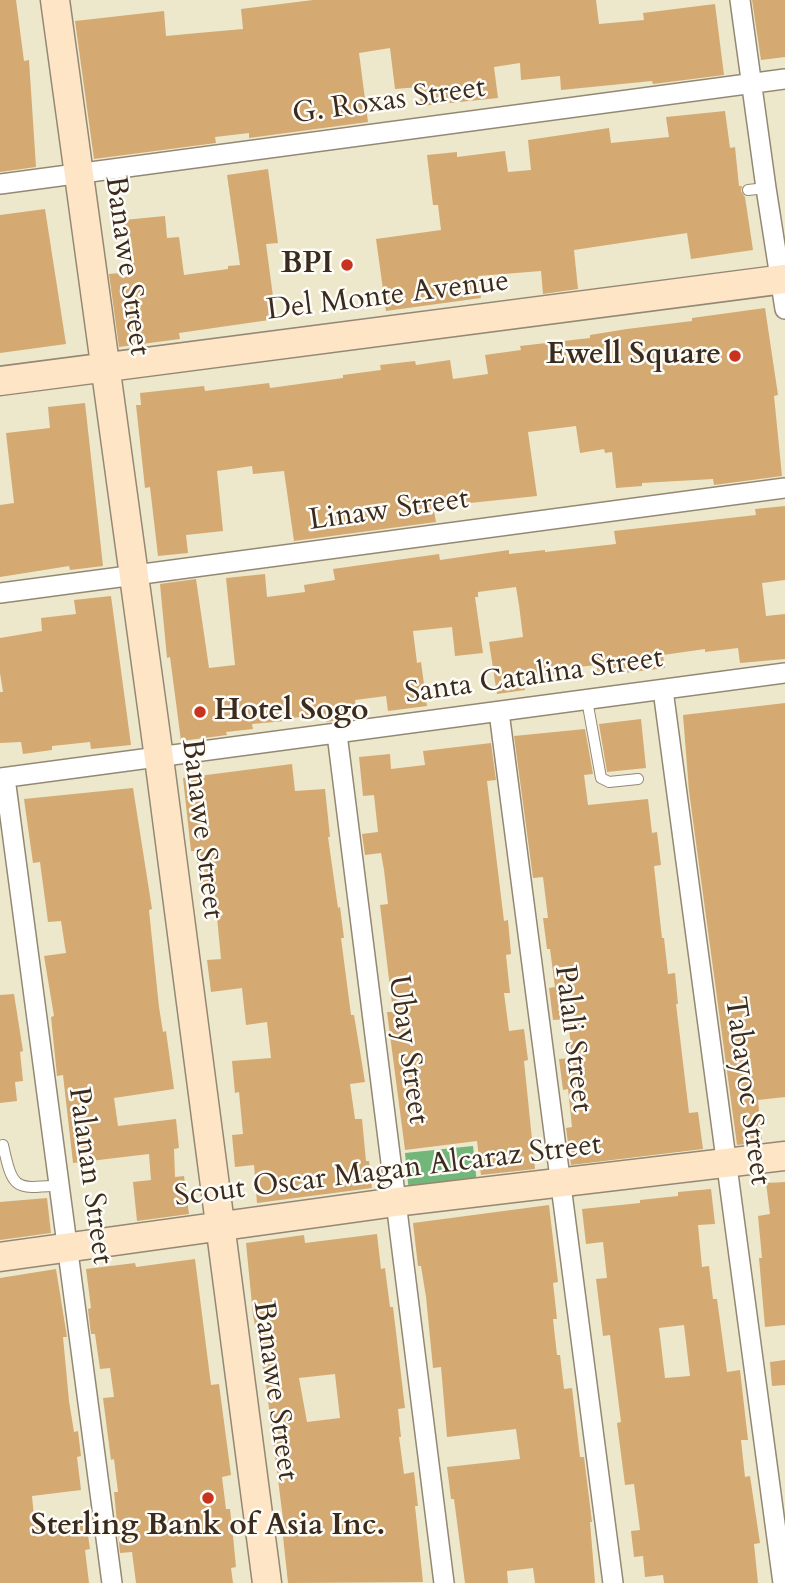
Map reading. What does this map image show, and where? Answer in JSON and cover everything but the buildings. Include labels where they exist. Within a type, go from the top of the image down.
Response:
[{"type":"main road","name":"Banawe Street","points":[[57,0],[267,1583]]},
{"type":"main road","name":"Del Monte Avenue","points":[[0,381],[783,279]]},
{"type":"main road","name":"Scout Oscar Magan Alcaraz Street","points":[[0,1257],[396,1202],[785,1156]]},
{"type":"street","points":[[740,0],[752,83],[757,189],[783,279],[785,309]]},
{"type":"street","name":"G. Roxas Street","points":[[0,184],[785,79]]},
{"type":"street","name":"Linaw Street","points":[[0,593],[785,488]]},
{"type":"street","name":"Santa Catalina Street","points":[[3,778],[159,758],[193,747],[337,734],[785,673]]},
{"type":"street","name":"Tabayoc Street","points":[[663,690],[783,1583]]},
{"type":"street","name":"Palali Street","points":[[499,712],[613,1583]]},
{"type":"street","name":"Ubay Street","points":[[337,734],[444,1583]]},
{"type":"street","name":"Palanan Street","points":[[3,778],[61,1185],[112,1583]]},
{"type":"lane","points":[[587,700],[601,778],[609,782],[638,779]]},
{"type":"lane","points":[[3,1145],[9,1172],[16,1184],[26,1188],[61,1185]]},
{"type":"green space","points":[[473,1146],[477,1184],[409,1192],[405,1153]]},
{"type":"place","name":"BPI","points":[[347,265]]},
{"type":"place","name":"Ewell Square","points":[[735,356]]},
{"type":"place","name":"Hotel Sogo","points":[[200,712]]},
{"type":"place","name":"Sterling Bank of Asia Inc.","points":[[208,1498]]}]
